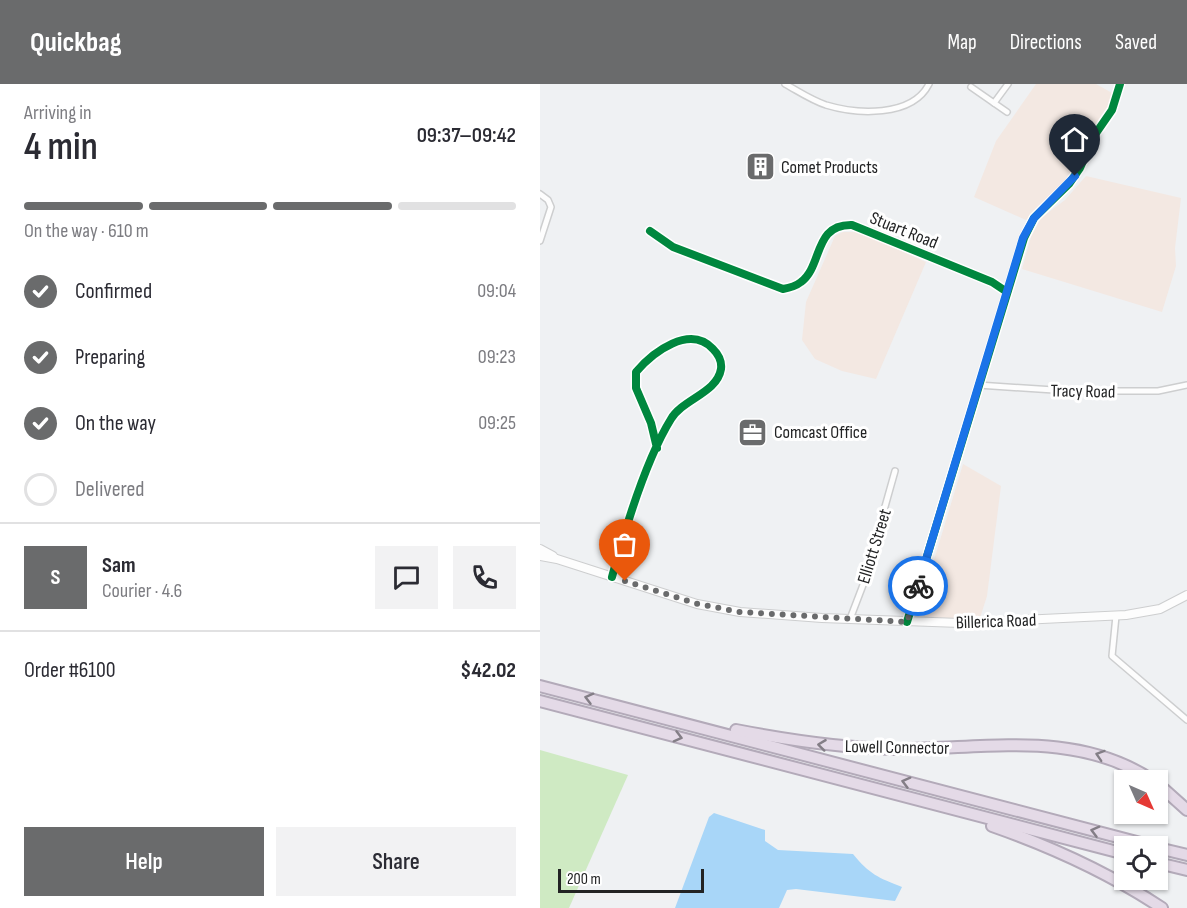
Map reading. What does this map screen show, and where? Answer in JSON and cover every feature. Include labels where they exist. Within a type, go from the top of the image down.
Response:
[{"type":"highway","points":[[540,686],[1114,836]]},
{"type":"highway","points":[[540,701],[1114,851]]},
{"type":"highway","points":[[540,709],[640,727]]},
{"type":"highway","name":"Lowell Connector","points":[[638,711],[777,738],[850,747],[939,749],[1040,745],[1065,747],[1108,757],[1133,770]]},
{"type":"highway","points":[[1168,793],[1187,810]]},
{"type":"highway","points":[[912,799],[1060,852],[1116,880],[1162,908]]},
{"type":"highway","points":[[1168,850],[1187,855]]},
{"type":"highway","points":[[1168,865],[1187,870]]},
{"type":"main road","name":"Billerica Road","points":[[540,549],[557,559]]},
{"type":"main road","name":"Billerica Road","points":[[540,556],[557,559],[698,604],[740,612],[850,619],[907,622],[1002,622],[1116,616],[1160,609],[1187,595]]},
{"type":"street","points":[[784,84],[828,105],[872,110],[891,109],[910,103],[923,93],[928,84]]},
{"type":"street","points":[[994,103],[1008,84]]},
{"type":"street","points":[[907,622],[978,385],[1029,226],[1034,218],[1069,184],[1080,168],[1094,136],[1112,110],[1120,84]]},
{"type":"street","points":[[971,87],[1007,112]]},
{"type":"street","points":[[540,194],[548,200],[551,207],[540,242]]},
{"type":"street","name":"Stuart Road","points":[[650,231],[672,248],[783,289],[800,283],[806,277],[828,233],[837,227],[852,225],[992,282],[1007,292]]},
{"type":"street","points":[[612,577],[640,488],[672,416],[686,402],[711,387],[719,376],[722,365],[719,355],[705,341],[688,339],[666,347],[636,372],[636,388],[651,423],[657,448]]},
{"type":"street","name":"Tracy Road","points":[[978,385],[1069,391],[1158,391],[1187,386]]},
{"type":"street","name":"Elliott Street","points":[[850,619],[866,574],[895,471]]},
{"type":"street","points":[[1116,616],[1112,656],[1187,720]]},
{"type":"shaded area","points":[[1036,84],[1096,84],[1114,94],[1108,111],[1093,130],[1080,164],[1071,177],[1026,220],[974,197],[996,141]]},
{"type":"shaded area","points":[[1086,176],[1181,198],[1175,248],[1176,266],[1162,312],[1022,269],[1031,237],[1041,218],[1065,200]]},
{"type":"shaded area","points":[[843,232],[859,232],[926,262],[876,379],[842,371],[815,359],[802,340],[806,302],[835,236]]},
{"type":"shaded area","points":[[963,464],[1001,486],[987,596],[980,618],[925,618],[921,613],[921,603]]},
{"type":"green space","points":[[540,750],[628,775],[569,908],[540,908]]},
{"type":"water","points":[[714,813],[765,830],[765,841],[778,850],[853,854],[875,875],[902,887],[895,901],[796,889],[787,890],[779,908],[675,908],[709,817]]},
{"type":"cycle path","points":[[907,622],[1024,238],[1034,218],[1069,184],[1080,168],[1094,136],[1112,110],[1120,84]]},
{"type":"cycle path","points":[[650,231],[673,247],[783,289],[797,285],[808,275],[820,247],[831,231],[852,225],[992,282],[1007,292]]},
{"type":"cycle path","points":[[612,577],[637,496],[653,455],[662,436],[671,419],[683,406],[707,390],[718,377],[721,369],[720,358],[704,342],[694,339],[672,344],[652,356],[636,372],[636,388],[651,423],[657,448]]},
{"type":"way so far","points":[[625,581],[698,604],[740,612],[907,622],[918,586]]},
{"type":"place","name":"Comet Products","points":[[760,167]]},
{"type":"place","name":"Comcast Office","points":[[753,432]]},
{"type":"route","points":[[918,586],[1023,238],[1034,218],[1075,176]]}]
